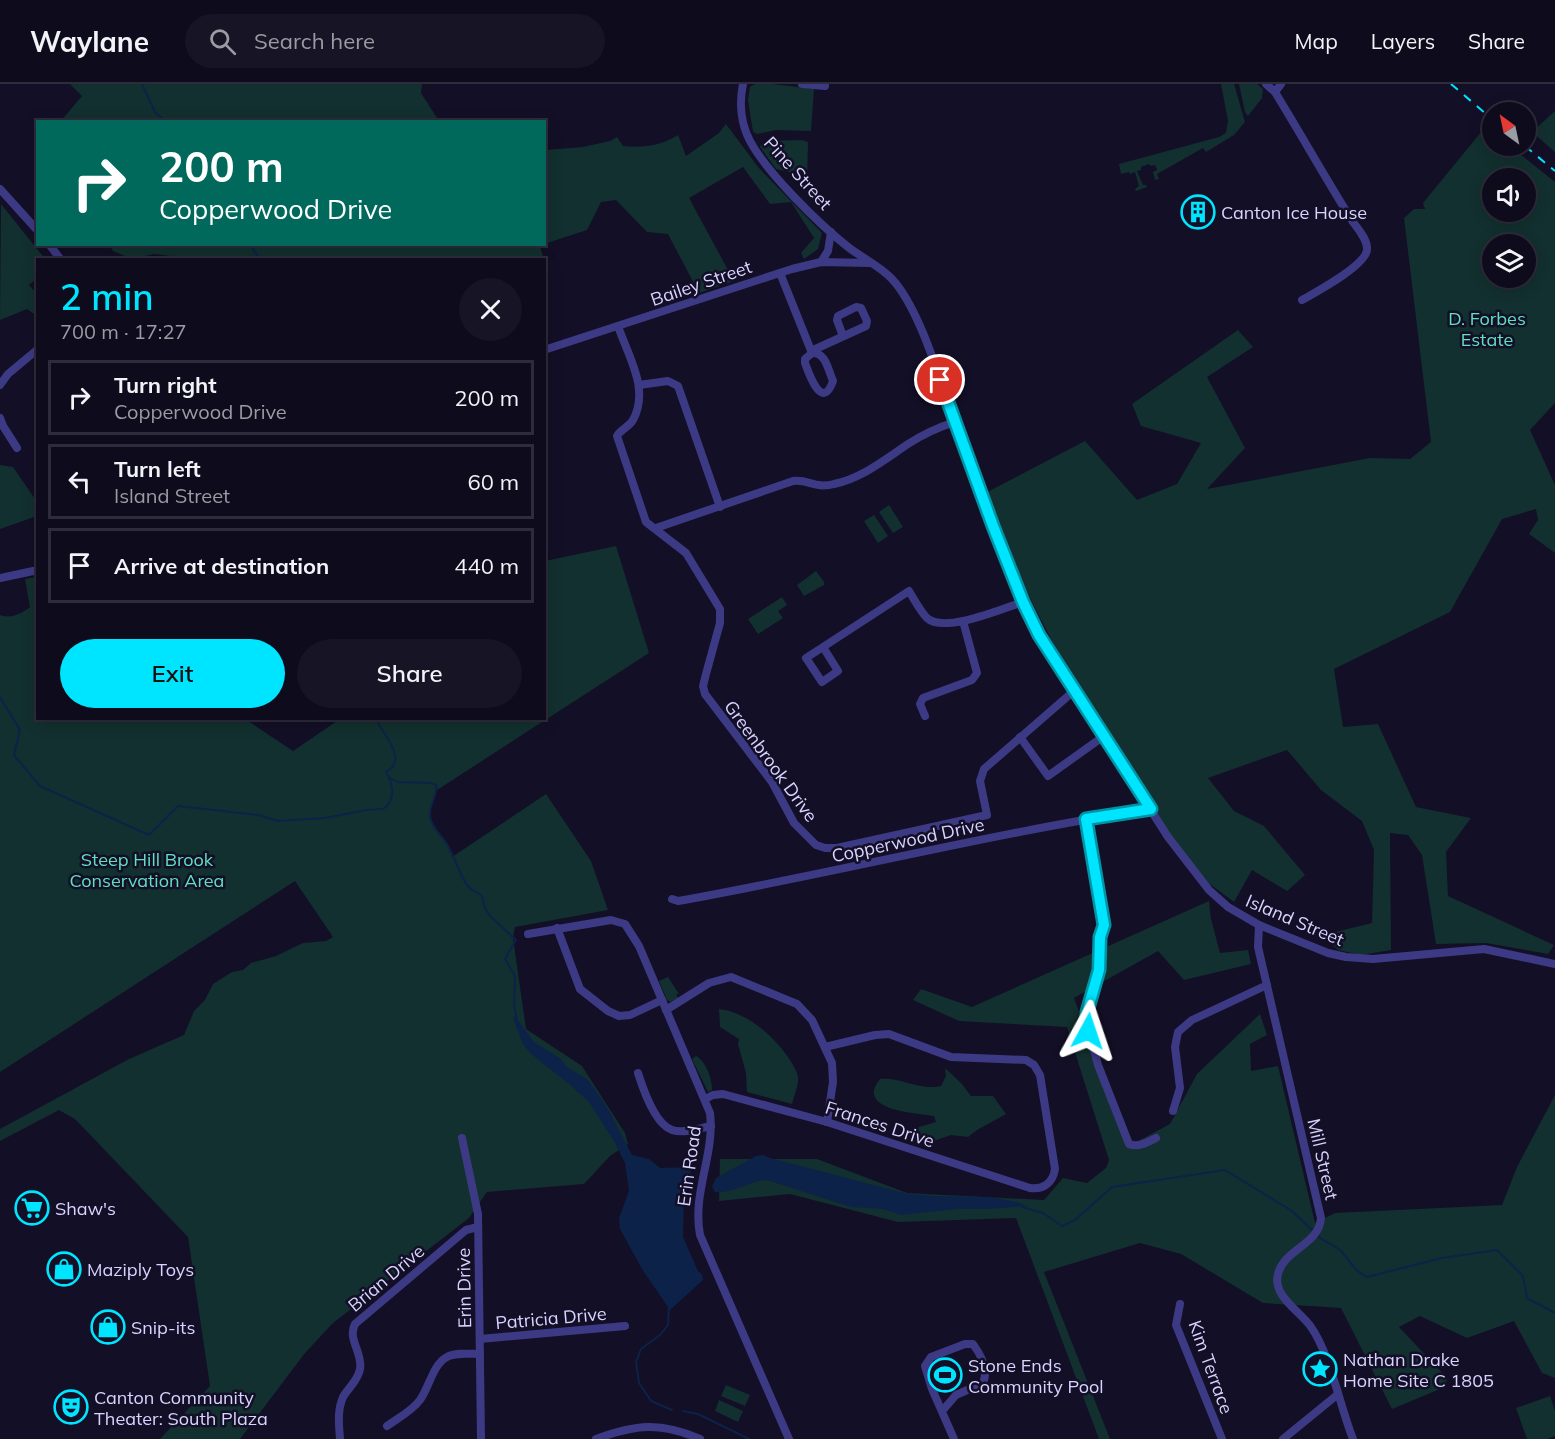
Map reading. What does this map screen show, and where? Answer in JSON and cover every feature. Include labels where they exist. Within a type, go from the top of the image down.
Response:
[{"type":"street","name":"Pine Street","points":[[743,84],[740,98],[743,122],[750,141],[763,162],[790,192],[869,263]]},
{"type":"street","points":[[802,84],[825,86]]},
{"type":"street","points":[[1266,84],[1275,92],[1365,241],[1367,250],[1363,258],[1344,273],[1302,300]]},
{"type":"street","points":[[1275,92],[1281,84]]},
{"type":"street","points":[[0,189],[36,229]]},
{"type":"street","points":[[821,262],[828,251],[831,231]]},
{"type":"street","name":"Bailey Street","points":[[546,349],[780,273],[821,262],[869,263]]},
{"type":"street","name":"Island Street","points":[[869,263],[892,279],[906,299],[922,332],[1023,602],[1045,645],[1181,856],[1209,890],[1228,907],[1259,925],[1328,953],[1346,957],[1372,958],[1484,949],[1555,964]]},
{"type":"street","points":[[780,273],[812,352]]},
{"type":"street","name":"Greenbrook Drive","points":[[618,326],[639,385],[633,420],[617,436],[645,520],[686,553],[720,609],[720,623],[703,690],[772,782],[794,823],[816,844],[825,848],[837,848],[987,815],[981,774],[984,769],[1075,690]]},
{"type":"street","points":[[812,352],[822,356],[833,381],[826,391],[820,392],[815,389],[805,363],[806,359],[812,352],[843,336]]},
{"type":"street","points":[[0,385],[8,374],[36,351]]},
{"type":"street","points":[[639,385],[668,381],[678,386],[720,507]]},
{"type":"street","points":[[0,418],[17,448]]},
{"type":"street","points":[[656,528],[793,481],[803,481],[820,487],[850,479],[887,459],[916,439],[955,422]]},
{"type":"street","points":[[0,578],[36,570]]},
{"type":"street","points":[[823,647],[838,671],[822,682],[806,658],[909,591],[927,618],[945,623],[963,621],[1023,602]]},
{"type":"street","points":[[925,716],[920,704],[926,696],[972,680],[977,675],[978,670],[963,621]]},
{"type":"street","points":[[1020,737],[1048,776],[1104,736]]},
{"type":"street","name":"Copperwood Drive","points":[[672,899],[678,901],[779,883],[1086,819],[1151,809]]},
{"type":"street","points":[[1086,819],[1104,925],[1100,937],[1099,970],[1087,1012],[1088,1031],[1102,1075],[1129,1144],[1133,1146],[1156,1138]]},
{"type":"street","name":"Erin Road","points":[[528,934],[606,920],[620,921],[625,924],[639,946],[710,1113],[711,1126],[698,1204],[700,1235],[788,1439]]},
{"type":"street","name":"Mill Street","points":[[1259,925],[1258,947],[1321,1218],[1316,1234],[1284,1262],[1276,1282],[1279,1291],[1311,1326],[1322,1350],[1353,1439]]},
{"type":"street","points":[[556,928],[580,989],[608,1011],[619,1016],[630,1015],[662,1000]]},
{"type":"street","points":[[666,1010],[708,983],[734,977],[800,1006],[812,1020],[825,1047],[832,1069],[833,1082],[827,1122]]},
{"type":"street","points":[[1173,1111],[1180,1088],[1175,1047],[1178,1032],[1192,1020],[1267,985]]},
{"type":"street","name":"Frances Drive","points":[[705,1099],[723,1094],[827,1122],[1030,1188],[1045,1186],[1052,1180],[1055,1169],[1039,1072],[1026,1060],[951,1057],[890,1035],[875,1035],[825,1047]]},
{"type":"street","points":[[638,1073],[644,1092],[661,1123],[666,1127],[679,1131],[711,1126]]},
{"type":"street","name":"Erin Drive","points":[[462,1138],[476,1199],[478,1227],[481,1439]]},
{"type":"street","name":"Brian Drive","points":[[340,1439],[338,1414],[340,1405],[360,1369],[359,1355],[352,1334],[354,1324],[466,1230],[478,1227]]},
{"type":"street","name":"Kim Terrace","points":[[1180,1304],[1176,1325],[1222,1439]]},
{"type":"street","name":"Patricia Drive","points":[[480,1339],[625,1326]]},
{"type":"street","points":[[943,1410],[956,1395],[983,1383],[986,1376],[985,1369],[973,1344],[965,1344],[931,1357],[926,1363],[925,1370],[954,1439]]},
{"type":"street","points":[[387,1426],[416,1405],[427,1389],[437,1367],[445,1358],[480,1354]]},
{"type":"street","points":[[1282,1439],[1337,1395]]},
{"type":"street","points":[[596,1439],[620,1430],[645,1426],[670,1428],[700,1439]]},
{"type":"green space","points":[[70,84],[422,84],[421,93],[438,120],[62,120],[82,96]]},
{"type":"green space","points":[[755,84],[814,89],[811,131],[776,130],[757,134],[753,132],[748,100],[750,87]]},
{"type":"green space","points":[[1221,84],[1234,84],[1245,122],[1234,135],[1206,152],[1203,148],[1157,174],[1159,179],[1155,180],[1153,172],[1157,170],[1155,165],[1149,164],[1141,167],[1141,170],[1137,171],[1143,185],[1147,187],[1136,191],[1135,189],[1139,186],[1135,172],[1121,174],[1119,164],[1219,137],[1226,133],[1228,121]]},
{"type":"green space","points":[[1239,84],[1257,84],[1263,89],[1262,98],[1248,116],[1245,112]]},
{"type":"green space","points":[[1555,111],[1555,152],[1536,135],[1536,128]]},
{"type":"green space","points":[[726,124],[758,167],[822,233],[818,249],[804,259],[801,253],[814,238],[791,202],[770,204],[743,167],[689,198],[734,281],[699,293],[668,234],[647,232],[616,200],[601,202],[587,230],[546,243],[546,150],[583,147],[610,141],[617,137],[623,146],[638,147],[665,142],[678,135],[686,156],[719,133]]},
{"type":"green space","name":"D. Forbes Estate","points":[[1482,131],[1482,156],[1522,156],[1555,182],[1555,403],[1530,430],[1555,485],[1555,553],[1529,534],[1538,520],[1536,509],[1502,519],[1450,612],[1334,669],[1343,727],[1378,724],[1416,807],[1471,818],[1446,852],[1448,896],[1554,945],[1548,954],[1486,943],[1436,944],[1422,855],[1408,835],[1390,833],[1391,950],[1361,955],[1338,950],[1323,935],[1372,923],[1374,850],[1362,821],[1321,790],[1287,750],[1208,778],[1234,811],[1264,826],[1305,875],[1287,891],[1252,870],[1234,902],[1184,865],[1051,639],[978,497],[1085,441],[1137,500],[1177,484],[1201,443],[1141,426],[1132,404],[1238,330],[1253,347],[1207,377],[1245,448],[1207,489],[1370,458],[1410,459],[1431,442],[1404,218],[1414,209],[1425,209],[1423,203]]},
{"type":"green space","points":[[802,140],[808,142],[807,183],[789,172],[776,169],[760,147],[761,144],[769,141]]},
{"type":"green space","points":[[1,204],[44,258],[36,258],[36,279],[29,285],[36,293],[36,315],[27,309],[0,320]]},
{"type":"green space","points":[[110,246],[540,246],[543,258],[187,258],[154,254],[130,258],[113,251]]},
{"type":"green space","points":[[0,465],[13,467],[36,501],[36,516],[0,529]]},
{"type":"green space","points":[[889,505],[903,527],[893,533],[879,512]]},
{"type":"green space","points":[[874,515],[888,536],[878,543],[864,521]]},
{"type":"green space","points":[[616,546],[649,653],[546,720],[546,561]]},
{"type":"green space","points":[[816,571],[824,585],[804,596],[797,585]]},
{"type":"green space","name":"Steep Hill Brook Conservation Area","points":[[36,577],[36,720],[246,720],[293,751],[339,720],[545,720],[437,790],[431,805],[430,817],[448,845],[452,857],[546,794],[591,861],[608,910],[515,927],[513,938],[526,1029],[582,1066],[625,1133],[628,1144],[610,1156],[584,1184],[487,1192],[469,1218],[333,1323],[305,1353],[240,1439],[160,1439],[210,1386],[188,1237],[75,1119],[59,1110],[0,1141],[0,1129],[129,1059],[184,1035],[194,1011],[205,1000],[213,984],[232,972],[243,970],[251,963],[276,956],[303,943],[326,941],[333,937],[295,881],[0,1072],[0,615],[16,615],[30,607],[25,579]]},
{"type":"green space","points":[[782,597],[787,605],[778,611],[783,618],[758,634],[748,619]]},
{"type":"green space","points":[[1209,901],[1220,953],[1248,950],[1251,964],[1184,980],[1158,951],[1074,998],[1129,1146],[1170,1124],[1197,1074],[1260,1014],[1267,1035],[1250,1044],[1251,1071],[1278,1066],[1315,1223],[1335,1213],[1502,1205],[1517,1167],[1555,1095],[1555,1378],[1542,1373],[1514,1321],[1467,1338],[1420,1316],[1399,1327],[1447,1378],[1445,1387],[1392,1409],[1341,1308],[1263,1303],[1181,1254],[1140,1243],[1044,1272],[1110,1439],[1099,1439],[1016,1218],[898,1222],[790,1194],[719,1201],[720,1159],[817,1159],[907,1193],[1044,1200],[1063,1178],[1087,1183],[1106,1168],[1109,1160],[1067,1027],[959,1021],[913,1000],[921,989],[972,1007]]},
{"type":"green space","points":[[668,977],[679,994],[676,994],[678,998],[670,1002],[659,981]]},
{"type":"green space","points":[[719,1009],[750,1020],[784,1051],[798,1077],[792,1104],[747,1092],[746,1073],[738,1044],[739,1039],[720,1027]]},
{"type":"green space","points":[[696,1056],[703,1062],[710,1076],[712,1090],[708,1092],[692,1059]]},
{"type":"green space","points":[[945,1068],[971,1096],[993,1096],[1006,1114],[968,1137],[951,1135],[931,1142],[922,1141],[917,1137],[915,1131],[919,1127],[936,1122],[934,1116],[903,1111],[881,1104],[875,1098],[874,1090],[880,1079],[926,1087],[941,1086],[946,1076]]},
{"type":"green space","points":[[726,1385],[750,1395],[745,1406],[721,1396]]},
{"type":"green space","points":[[1550,1396],[1555,1411],[1555,1436],[1547,1439],[1527,1439],[1516,1408]]},
{"type":"green space","points":[[719,1400],[743,1411],[738,1422],[715,1411]]},
{"type":"water","points":[[515,1016],[534,1042],[588,1080],[607,1107],[632,1155],[649,1159],[660,1168],[692,1167],[684,1199],[683,1237],[703,1280],[670,1310],[642,1269],[620,1229],[619,1218],[629,1191],[625,1163],[615,1143],[589,1102],[530,1053],[523,1044],[513,1018]]},
{"type":"water","points":[[763,1155],[908,1194],[988,1197],[1028,1206],[959,1209],[901,1215],[883,1209],[851,1207],[767,1180],[728,1191],[715,1192],[712,1187],[716,1178],[756,1156]]},
{"type":"waterway","points":[[142,84],[155,112],[164,120]]},
{"type":"waterway","points":[[251,246],[259,258]]},
{"type":"waterway","points":[[0,697],[20,730],[14,755],[40,786],[149,835],[178,806],[258,815],[278,821],[325,818],[383,809],[392,797],[392,786],[386,772],[392,768],[395,756],[379,720]]},
{"type":"waterway","points":[[390,778],[397,782],[436,785],[436,793],[430,809],[433,825],[448,846],[467,885],[482,896],[490,916],[516,940],[505,959],[515,976],[514,1005],[517,1021]]},
{"type":"waterway","points":[[1022,1207],[1043,1213],[1062,1226],[1075,1220],[1112,1187],[1225,1170],[1292,1211],[1313,1231]]},
{"type":"waterway","points":[[1317,1235],[1342,1252],[1356,1269],[1367,1277],[1442,1258],[1497,1250],[1523,1276],[1527,1298],[1555,1313]]},
{"type":"waterway","points":[[669,1306],[668,1325],[660,1335],[641,1349],[636,1362],[639,1383],[651,1401],[672,1410]]},
{"type":"waterway","points":[[683,1411],[698,1414],[749,1439]]},
{"type":"railway","points":[[1451,84],[1482,110]]},
{"type":"railway","points":[[1536,155],[1555,171]]},
{"type":"place","name":"Canton Ice House","points":[[1198,212]]},
{"type":"place","name":"Shaw's","points":[[32,1208]]},
{"type":"place","name":"Maziply Toys","points":[[64,1269]]},
{"type":"place","name":"Snip-its","points":[[108,1327]]},
{"type":"place","name":"Nathan Drake Home Site C 1805","points":[[1320,1369]]},
{"type":"place","name":"Stone Ends Community Pool","points":[[945,1375]]},
{"type":"place","name":"Canton Community Theater: South Plaza","points":[[71,1407]]},
{"type":"route","points":[[940,380],[993,526],[1023,602],[1039,635],[1151,809],[1086,819],[1104,925],[1100,937],[1099,970],[1087,1012],[1088,1031]]}]
